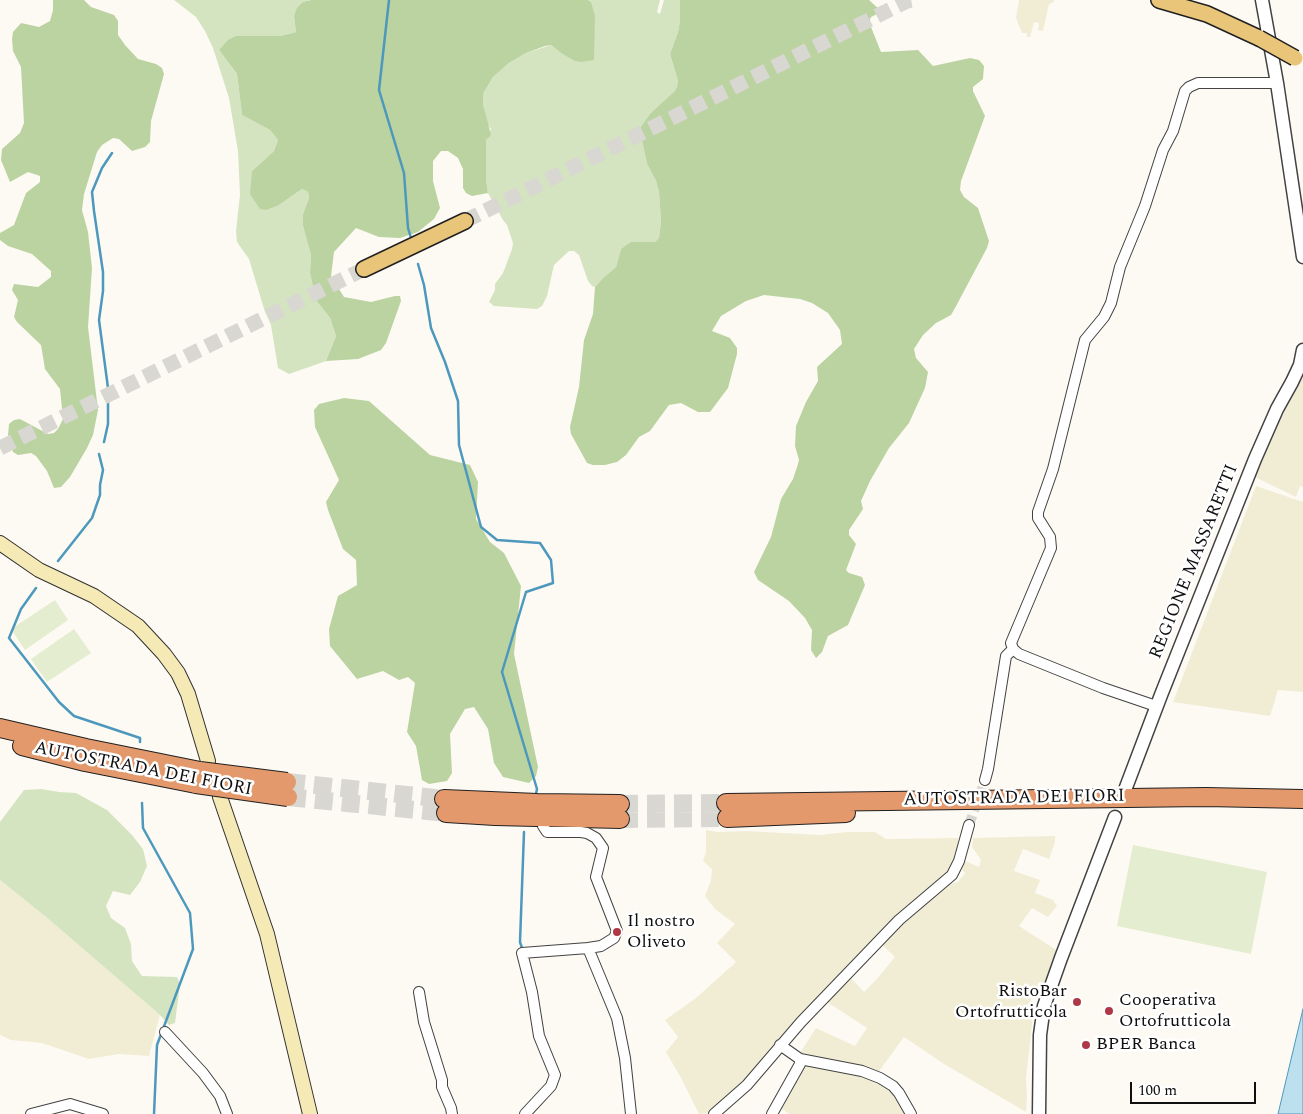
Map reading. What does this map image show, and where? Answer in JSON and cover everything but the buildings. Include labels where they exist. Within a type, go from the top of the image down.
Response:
[{"type":"highway","name":"AUTOSTRADA DEI FIORI","points":[[0,728],[86,748],[287,789]]},
{"type":"highway","name":"AUTOSTRADA DEI FIORI","points":[[0,740],[85,762],[201,772]]},
{"type":"highway","name":"AUTOSTRADA DEI FIORI","points":[[726,810],[849,813],[1303,799]]},
{"type":"highway","name":"AUTOSTRADA DEI FIORI","points":[[1206,802],[1303,810]]},
{"type":"highway","points":[[445,806],[537,803],[620,811]]},
{"type":"main road","points":[[1159,0],[1208,14],[1299,60]]},
{"type":"main road","points":[[364,269],[465,221]]},
{"type":"main road","points":[[0,543],[39,570],[94,596],[138,626],[164,654],[178,673],[188,694],[201,772]]},
{"type":"main road","points":[[220,797],[267,934],[310,1114]]},
{"type":"street","points":[[1262,0],[1277,83],[1303,257]]},
{"type":"street","points":[[1156,706],[1103,688],[1019,654],[1013,649],[1011,643],[1051,548],[1050,537],[1038,518],[1038,512],[1053,469],[1085,340],[1104,317],[1111,304],[1120,266],[1173,131],[1185,91],[1189,86],[1198,83],[1277,83]]},
{"type":"street","name":"REGIONE MASSARETTI","points":[[1126,790],[1156,706],[1255,459],[1277,409],[1300,365],[1303,350]]},
{"type":"street","points":[[985,780],[1006,656],[1013,649]]},
{"type":"street","points":[[1039,1114],[1040,1035],[1044,1006],[1115,817]]},
{"type":"street","points":[[714,1114],[747,1085],[780,1045],[899,920],[952,875],[959,861],[969,825]]},
{"type":"street","points":[[525,1114],[551,1086],[555,1075],[539,1036],[532,992],[522,953],[601,946],[614,938],[617,931],[596,877],[603,848],[596,838],[587,833],[547,832],[544,826]]},
{"type":"street","points":[[588,948],[617,1018],[625,1058],[631,1114]]},
{"type":"street","points":[[419,992],[424,1022],[442,1080],[442,1088],[452,1108],[452,1114]]},
{"type":"street","points":[[165,1032],[203,1073],[220,1096],[227,1114]]},
{"type":"street","points":[[780,1045],[800,1059],[862,1071],[880,1078],[893,1086],[911,1114]]},
{"type":"street","points":[[772,1114],[800,1064],[800,1059]]},
{"type":"street","points":[[31,1114],[70,1104],[103,1114]]},
{"type":"shaded area","points":[[1019,0],[1054,0],[1054,2],[1049,4],[1043,31],[1038,30],[1039,23],[1034,22],[1030,37],[1027,37],[1027,33],[1022,33],[1016,18]]},
{"type":"shaded area","points":[[1303,376],[1303,487],[1300,486],[1296,497],[1255,477],[1282,413]]},
{"type":"shaded area","points":[[1256,486],[1303,502],[1303,692],[1278,690],[1270,716],[1173,702]]},
{"type":"shaded area","points":[[706,830],[820,835],[847,832],[875,832],[886,839],[958,838],[958,851],[948,874],[775,1042],[749,1078],[710,1113],[699,1114],[666,1052],[678,1037],[665,1020],[696,998],[736,962],[717,943],[735,924],[715,909],[705,896],[711,880],[712,869],[703,861],[706,852]]},
{"type":"shaded area","points":[[1055,836],[1055,842],[1049,859],[1023,849],[1014,871],[1040,880],[1035,893],[1053,900],[1057,906],[1048,917],[1032,908],[1019,926],[1058,951],[1042,993],[1030,994],[1033,1016],[1026,1078],[1026,1112],[944,1064],[904,1037],[877,1074],[809,1058],[800,1053],[816,1028],[855,1046],[867,1028],[824,1000],[849,976],[864,992],[876,980],[895,957],[881,944],[907,916],[951,884],[958,882],[965,873],[959,866],[963,860],[979,867],[981,860],[972,847],[973,838]]},
{"type":"shaded area","points":[[0,880],[160,1015],[149,1056],[119,1054],[89,1059],[42,1043],[11,1040],[0,1035]]},
{"type":"shaded area","points":[[807,1062],[864,1074],[889,1086],[908,1114],[789,1114],[782,1109]]},
{"type":"green space","points":[[53,0],[84,0],[91,7],[114,15],[118,21],[118,35],[125,45],[138,59],[156,64],[162,68],[164,74],[151,121],[150,142],[145,147],[132,151],[119,139],[113,138],[102,145],[97,152],[84,194],[82,210],[88,232],[92,268],[88,327],[98,410],[93,435],[87,448],[70,477],[61,487],[54,488],[47,471],[36,456],[31,453],[18,455],[13,452],[8,435],[9,424],[14,420],[20,419],[48,434],[54,433],[58,429],[63,419],[60,389],[45,369],[41,345],[14,317],[18,300],[12,290],[14,284],[38,287],[51,277],[51,271],[32,254],[8,246],[0,240],[0,233],[14,225],[26,193],[40,182],[40,176],[28,172],[10,182],[1,160],[2,149],[20,133],[24,123],[21,67],[13,51],[13,32],[21,23],[39,27],[50,21]]},
{"type":"green space","points":[[174,0],[311,0],[303,2],[294,16],[296,32],[280,36],[236,36],[219,50],[237,74],[242,115],[270,130],[278,140],[274,151],[252,171],[279,205],[302,189],[308,192],[309,198],[303,214],[303,226],[311,255],[310,273],[316,300],[330,318],[336,336],[326,361],[289,374],[278,368],[271,325],[265,312],[249,259],[237,242],[236,231],[240,195],[238,151],[229,98],[213,48],[205,31],[196,17]]},
{"type":"green space","points":[[311,0],[588,0],[591,2],[595,16],[594,60],[575,61],[551,45],[545,46],[526,53],[509,63],[493,77],[483,94],[483,104],[491,135],[486,140],[488,193],[472,196],[466,193],[463,188],[463,169],[458,158],[448,151],[441,151],[433,161],[433,181],[440,208],[434,219],[418,232],[400,238],[379,237],[356,228],[334,252],[331,276],[344,297],[371,302],[400,296],[401,301],[386,343],[381,350],[358,359],[326,361],[336,336],[330,318],[316,300],[310,273],[311,255],[303,226],[303,214],[309,198],[308,192],[302,189],[279,205],[266,210],[260,209],[250,194],[252,171],[274,151],[278,140],[270,130],[242,115],[237,74],[219,50],[228,40],[236,36],[280,36],[296,32],[294,16],[297,8],[303,2]]},
{"type":"green space","points":[[588,0],[660,0],[657,12],[660,14],[664,0],[680,0],[678,32],[670,54],[678,81],[677,87],[643,145],[647,164],[656,181],[659,192],[661,221],[659,238],[655,242],[631,242],[626,245],[621,249],[616,267],[595,287],[588,281],[579,255],[574,251],[569,251],[554,265],[547,296],[542,306],[537,309],[494,306],[489,302],[495,290],[495,284],[503,273],[513,243],[507,225],[488,193],[486,140],[491,129],[487,124],[483,94],[493,77],[509,63],[526,53],[551,45],[561,53],[591,2]]},
{"type":"green space","points":[[680,0],[869,0],[880,10],[879,13],[871,17],[869,22],[881,52],[918,50],[933,66],[970,58],[979,60],[984,66],[983,79],[973,87],[973,91],[985,116],[961,181],[960,190],[964,197],[978,208],[989,241],[951,315],[936,323],[923,335],[914,349],[916,358],[928,372],[925,388],[909,423],[889,448],[870,481],[861,501],[863,509],[849,530],[849,535],[856,544],[846,570],[849,573],[862,577],[865,585],[848,625],[828,636],[822,652],[816,658],[811,650],[812,630],[805,618],[789,601],[758,580],[754,572],[771,537],[781,499],[793,479],[798,464],[799,460],[795,446],[796,426],[806,402],[818,381],[817,367],[842,344],[840,330],[828,313],[812,303],[800,299],[764,295],[746,301],[721,316],[712,331],[730,338],[737,348],[737,354],[728,388],[710,412],[698,412],[681,403],[669,405],[650,431],[639,437],[626,455],[617,462],[605,465],[587,463],[571,434],[570,427],[579,387],[584,340],[593,314],[595,287],[616,267],[621,249],[626,245],[631,242],[655,242],[659,238],[661,221],[659,192],[656,181],[647,164],[641,127],[651,113],[677,87],[678,81],[670,54],[678,32]]},
{"type":"green space","points":[[344,398],[369,401],[430,455],[470,465],[478,482],[476,519],[490,542],[504,553],[521,586],[514,654],[538,767],[536,776],[529,783],[503,777],[494,763],[488,729],[474,707],[465,709],[450,734],[452,773],[447,781],[429,784],[422,780],[416,746],[407,732],[415,683],[408,677],[399,680],[383,671],[357,679],[330,646],[329,629],[338,596],[357,585],[356,560],[343,549],[328,510],[326,502],[339,480],[315,427],[314,410],[319,404]]},
{"type":"green space","points":[[55,600],[68,620],[25,650],[11,629]]},
{"type":"green space","points":[[74,629],[91,653],[47,682],[31,659]]},
{"type":"green space","points":[[41,789],[76,793],[107,810],[143,849],[147,866],[140,882],[130,895],[113,891],[106,906],[111,918],[125,928],[131,944],[132,961],[142,976],[177,977],[180,984],[175,1023],[169,1025],[160,1015],[46,917],[0,880],[0,822],[24,790]]},
{"type":"green space","points":[[1133,845],[1267,872],[1251,954],[1117,926]]},
{"type":"water","points":[[1303,1009],[1303,1114],[1278,1114]]},
{"type":"waterway","points":[[389,0],[379,90],[404,173],[408,228],[411,238]]},
{"type":"waterway","points":[[104,442],[108,424],[108,388],[99,320],[103,291],[103,272],[92,192],[102,168],[112,153]]},
{"type":"waterway","points":[[418,264],[424,285],[431,328],[458,401],[459,445],[481,527],[497,540],[540,543],[551,560],[553,583],[526,592],[502,672],[537,789],[536,794]]},
{"type":"waterway","points":[[58,561],[92,518],[100,495],[103,470],[99,454]]},
{"type":"waterway","points":[[36,588],[21,609],[9,638],[59,702],[74,716],[140,738],[140,742]]},
{"type":"waterway","points":[[142,803],[143,828],[190,913],[193,949],[157,1045],[154,1114]]},
{"type":"waterway","points":[[522,948],[520,942],[524,832]]},
{"type":"tunnel","points":[[465,221],[907,1],[913,0]]},
{"type":"tunnel","points":[[0,448],[364,269]]},
{"type":"tunnel","points":[[969,825],[985,780]]},
{"type":"tunnel","points":[[287,782],[444,799]]},
{"type":"tunnel","points":[[288,797],[446,813]]},
{"type":"tunnel","points":[[620,804],[726,803]]},
{"type":"tunnel","points":[[620,819],[727,818]]},
{"type":"place","name":"Il nostro Oliveto","points":[[617,932]]},
{"type":"place","name":"RistoBar Ortofrutticola","points":[[1077,1002]]},
{"type":"place","name":"Cooperativa Ortofrutticola","points":[[1109,1011]]},
{"type":"place","name":"BPER Banca","points":[[1086,1045]]}]
